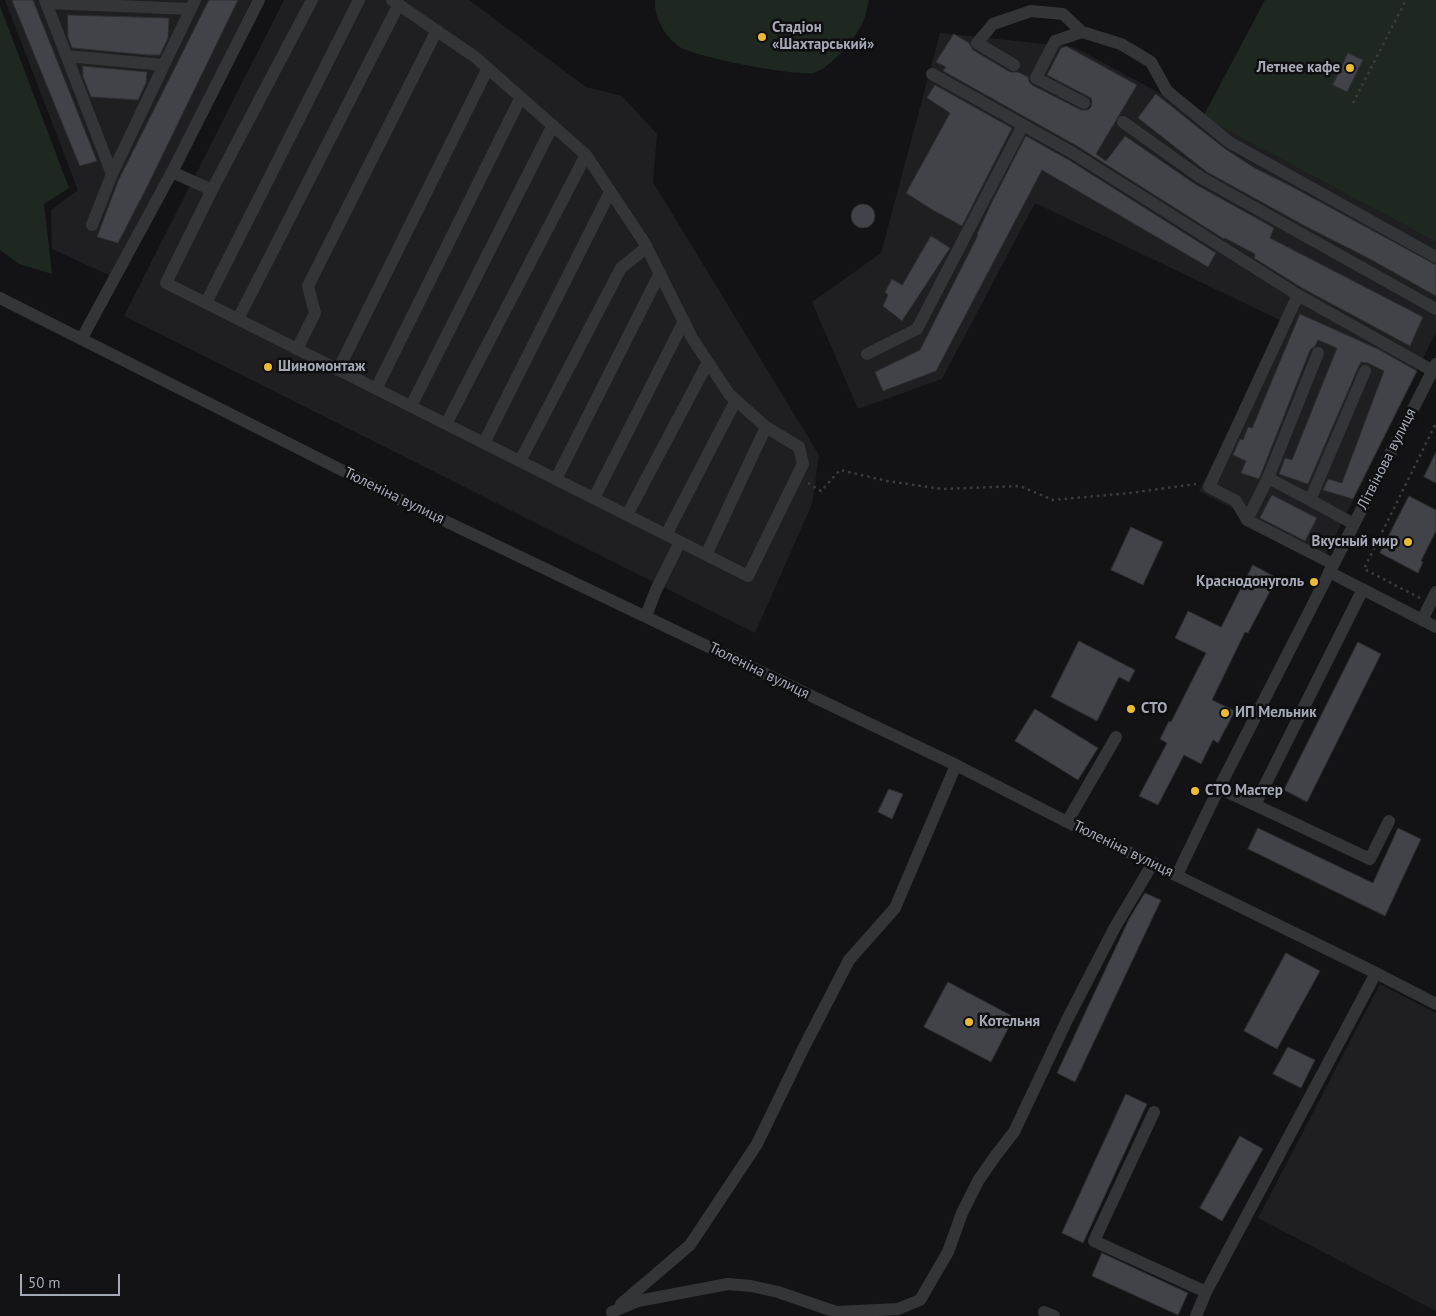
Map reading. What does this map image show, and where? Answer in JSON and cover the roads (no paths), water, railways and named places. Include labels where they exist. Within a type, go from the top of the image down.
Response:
[{"type":"street","points":[[82,338],[172,172],[259,0]]},
{"type":"street","points":[[238,320],[396,2],[475,57],[586,156],[647,247],[692,338],[729,394],[766,427],[798,447],[803,464],[748,576],[484,444],[411,406],[238,320],[166,283],[212,190],[312,0]]},
{"type":"street","points":[[206,303],[359,0]]},
{"type":"street","points":[[92,225],[112,174],[193,4],[46,2],[112,174]]},
{"type":"street","points":[[1014,65],[977,43],[993,24],[1031,11],[1062,14],[1082,32],[1121,44],[1150,62],[1167,91],[1230,142],[1436,257]]},
{"type":"street","points":[[297,349],[315,313],[308,286],[437,30]]},
{"type":"street","points":[[1082,32],[1055,41],[1036,78],[1084,103]]},
{"type":"street","points":[[67,56],[164,65]]},
{"type":"street","points":[[338,370],[488,68]]},
{"type":"street","points":[[932,74],[1073,153],[1298,295],[1434,368]]},
{"type":"street","points":[[376,389],[521,97]]},
{"type":"street","points":[[1123,122],[1200,177],[1436,309]]},
{"type":"street","points":[[411,406],[552,125]]},
{"type":"street","points":[[867,354],[917,329],[1023,125]]},
{"type":"street","points":[[446,424],[586,156]]},
{"type":"street","points":[[172,172],[212,190]]},
{"type":"street","points":[[484,444],[610,192]]},
{"type":"street","points":[[520,461],[621,268],[647,247]]},
{"type":"street","points":[[556,479],[660,273]]},
{"type":"street","points":[[1298,295],[1209,487],[1236,501],[1247,520],[1331,568],[1363,589],[1436,627]]},
{"type":"street","name":"Тюленіна вулиця","points":[[0,298],[399,499],[956,765],[1067,822],[1436,1004]]},
{"type":"street","points":[[594,498],[684,322]]},
{"type":"street","points":[[1247,520],[1268,478],[1318,353]]},
{"type":"street","points":[[627,515],[708,362]]},
{"type":"street","name":"Літвінова вулиця","points":[[1177,875],[1219,788],[1434,368]]},
{"type":"street","points":[[1310,500],[1364,371]]},
{"type":"street","points":[[666,535],[736,400]]},
{"type":"street","points":[[706,555],[766,427]]},
{"type":"street","points":[[1268,478],[1354,524]]},
{"type":"street","points":[[646,616],[656,590],[680,542]]},
{"type":"street","points":[[1255,805],[1363,589]]},
{"type":"street","points":[[1422,620],[1433,597]]},
{"type":"street","points":[[1067,822],[1116,737]]},
{"type":"street","points":[[610,1314],[690,1245],[757,1144],[849,960],[896,908],[956,765]]},
{"type":"street","points":[[1219,788],[1370,859],[1389,821]]},
{"type":"street","points":[[610,1314],[638,1301],[728,1284],[751,1286],[778,1292],[836,1312],[898,1309],[920,1300],[948,1252],[962,1214],[978,1181],[1014,1132],[1067,1020],[1110,936],[1152,863]]},
{"type":"street","points":[[1196,1316],[1206,1292],[1376,973]]},
{"type":"street","points":[[1154,1112],[1094,1241],[1206,1292]]},
{"type":"place","name":"Стадіон «Шахтарський»","points":[[762,37]]},
{"type":"place","name":"Летнее кафе","points":[[1350,68]]},
{"type":"place","name":"Шиномонтаж","points":[[268,367]]},
{"type":"place","name":"Вкусный мир","points":[[1408,542]]},
{"type":"place","name":"Краснодонуголь","points":[[1314,582]]},
{"type":"place","name":"СТО","points":[[1131,709]]},
{"type":"place","name":"ИП Мельник","points":[[1225,713]]},
{"type":"place","name":"СТО Мастер","points":[[1195,791]]},
{"type":"place","name":"Котельня","points":[[969,1022]]}]
